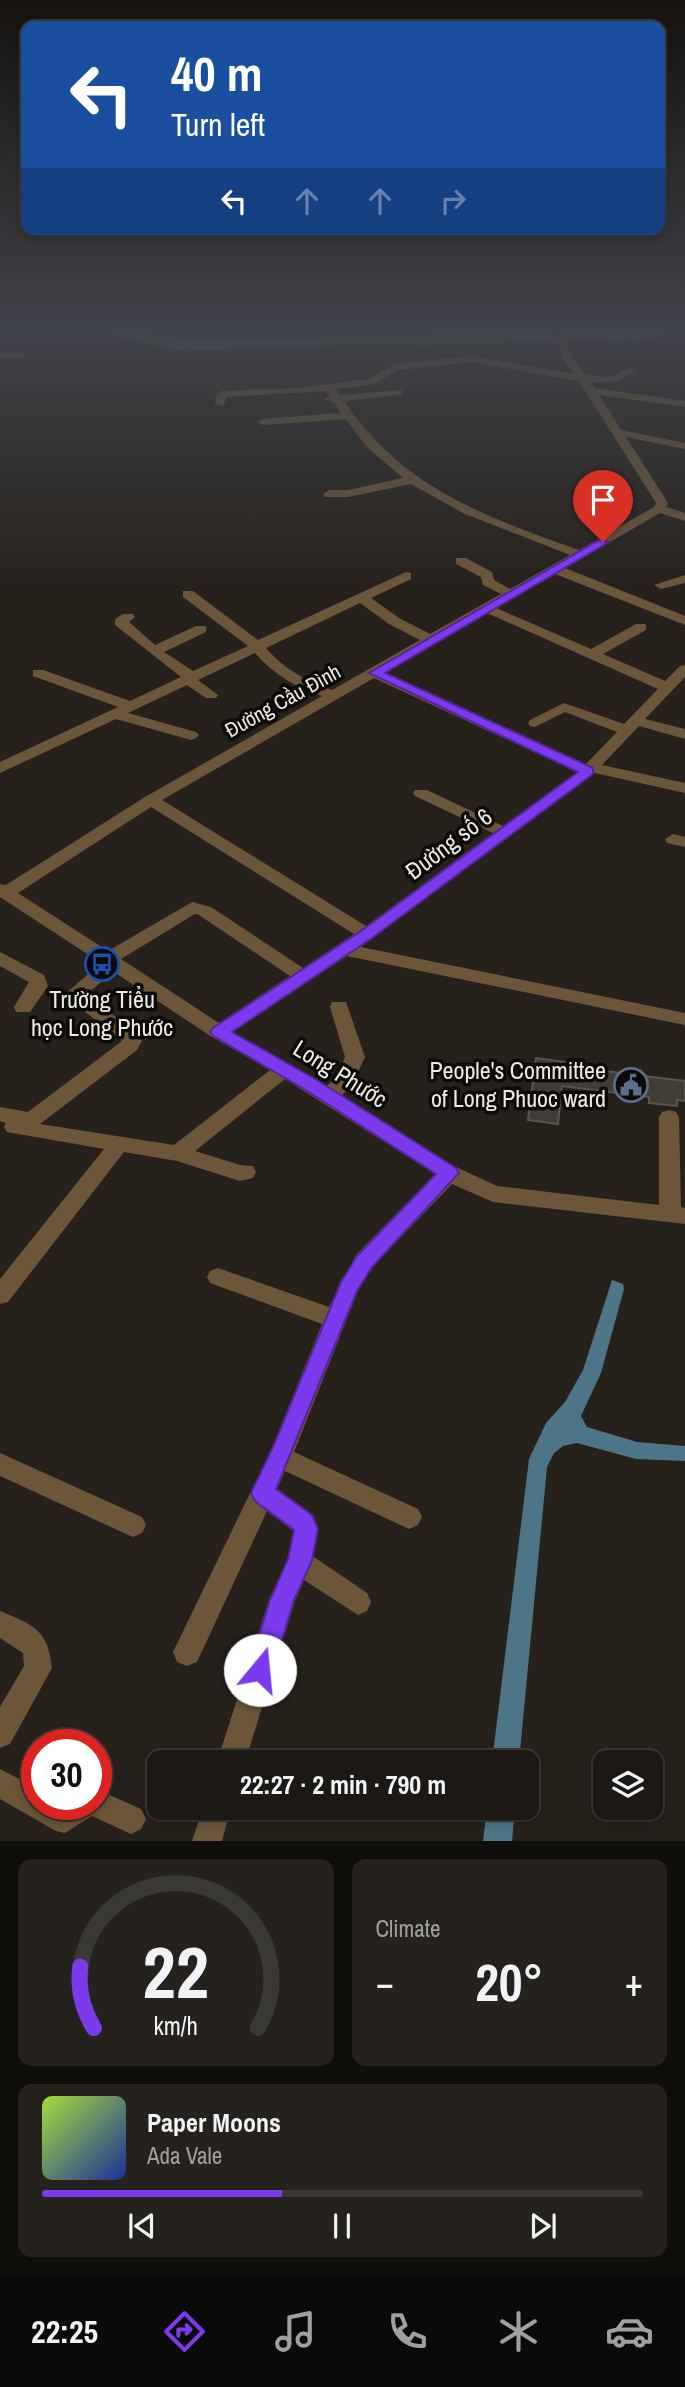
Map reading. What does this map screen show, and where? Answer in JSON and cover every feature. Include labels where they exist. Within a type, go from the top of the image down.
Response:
[{"type":"street","points":[[263,422],[336,417]]},
{"type":"street","points":[[350,417],[372,445],[430,493],[582,555]]},
{"type":"street","points":[[607,417],[662,503],[659,509],[685,517]]},
{"type":"street","points":[[616,432],[685,446]]},
{"type":"street","points":[[330,494],[342,495],[382,484],[413,480]]},
{"type":"street","name":"Đường Cầu Đình","points":[[3,891],[151,800],[659,509]]},
{"type":"street","points":[[461,561],[488,575],[491,586],[512,595]]},
{"type":"street","points":[[556,570],[685,621]]},
{"type":"street","points":[[0,768],[406,576]]},
{"type":"street","points":[[661,585],[685,579]]},
{"type":"street","points":[[188,594],[257,646],[272,664],[288,676],[306,686],[335,696]]},
{"type":"street","points":[[360,597],[394,621],[432,641]]},
{"type":"street","points":[[488,609],[666,687]]},
{"type":"street","points":[[128,617],[120,622],[211,695]]},
{"type":"street","points":[[593,654],[641,627]]},
{"type":"street","points":[[154,651],[201,629]]},
{"type":"street","name":"Đường số 6","points":[[219,1032],[367,934],[590,769],[685,669]]},
{"type":"street","points":[[38,673],[130,706]]},
{"type":"street","points":[[375,673],[590,769],[685,788]]},
{"type":"street","points":[[535,723],[564,707],[631,725],[685,734]]},
{"type":"street","points":[[114,714],[191,735]]},
{"type":"street","points":[[421,793],[505,834]]},
{"type":"street","points":[[151,800],[367,934]]},
{"type":"street","name":"Long Phước","points":[[3,891],[219,1032],[328,1096],[449,1173],[493,1194],[677,1215]]},
{"type":"street","points":[[0,1114],[31,1120],[130,1045],[132,1041],[127,1035],[73,995],[110,961],[192,908],[205,911],[304,976]]},
{"type":"street","points":[[344,949],[685,1018]]},
{"type":"street","points":[[0,958],[38,979],[39,986],[23,1007]]},
{"type":"street","points":[[328,1096],[345,1080],[355,1057],[339,1007]]},
{"type":"street","points":[[178,1153],[285,1070]]},
{"type":"street","points":[[669,1117],[677,1215]]},
{"type":"street","points":[[0,1125],[178,1153],[240,1173],[246,1172]]},
{"type":"street","points":[[0,1295],[119,1144]]},
{"type":"street","points":[[187,1652],[279,1458],[348,1288],[365,1261],[449,1173]]},
{"type":"street","points":[[218,1278],[335,1319]]},
{"type":"street","points":[[279,1458],[307,1468],[409,1517]]},
{"type":"street","points":[[0,1464],[133,1525]]},
{"type":"street","points":[[235,1750],[282,1600],[300,1560],[306,1529],[303,1523],[263,1493]]},
{"type":"street","points":[[300,1560],[358,1602]]},
{"type":"street","points":[[0,1624],[23,1635],[36,1647],[38,1668],[0,1734]]},
{"type":"street","points":[[0,1783],[21,1795]]},
{"type":"street","points":[[112,1810],[131,1819]]},
{"type":"street","points":[[207,1841],[213,1820]]},
{"type":"water","points":[[612,1280],[623,1284],[624,1289],[601,1373],[581,1416],[587,1427],[637,1442],[685,1446],[685,1461],[636,1459],[577,1443],[563,1446],[554,1453],[547,1467],[520,1750],[493,1750],[529,1459],[546,1423],[565,1402],[583,1370]]},
{"type":"water","points":[[486,1820],[514,1820],[512,1841],[483,1841]]},
{"type":"building","points":[[536,1058],[565,1062],[564,1066],[685,1081],[685,1101],[677,1100],[677,1106],[649,1103],[649,1097],[562,1086],[558,1124],[528,1120]]},
{"type":"place","name":"Trường Tiểu học Long Phước","points":[[102,964]]},
{"type":"place","name":"People's Committee of Long Phuoc ward","points":[[631,1085]]},
{"type":"route","points":[[260,1670],[282,1600],[300,1560],[306,1529],[303,1523],[263,1493],[284,1448],[348,1288],[365,1261],[449,1173],[310,1085],[219,1032],[367,934],[588,771],[375,673],[603,542]]}]
